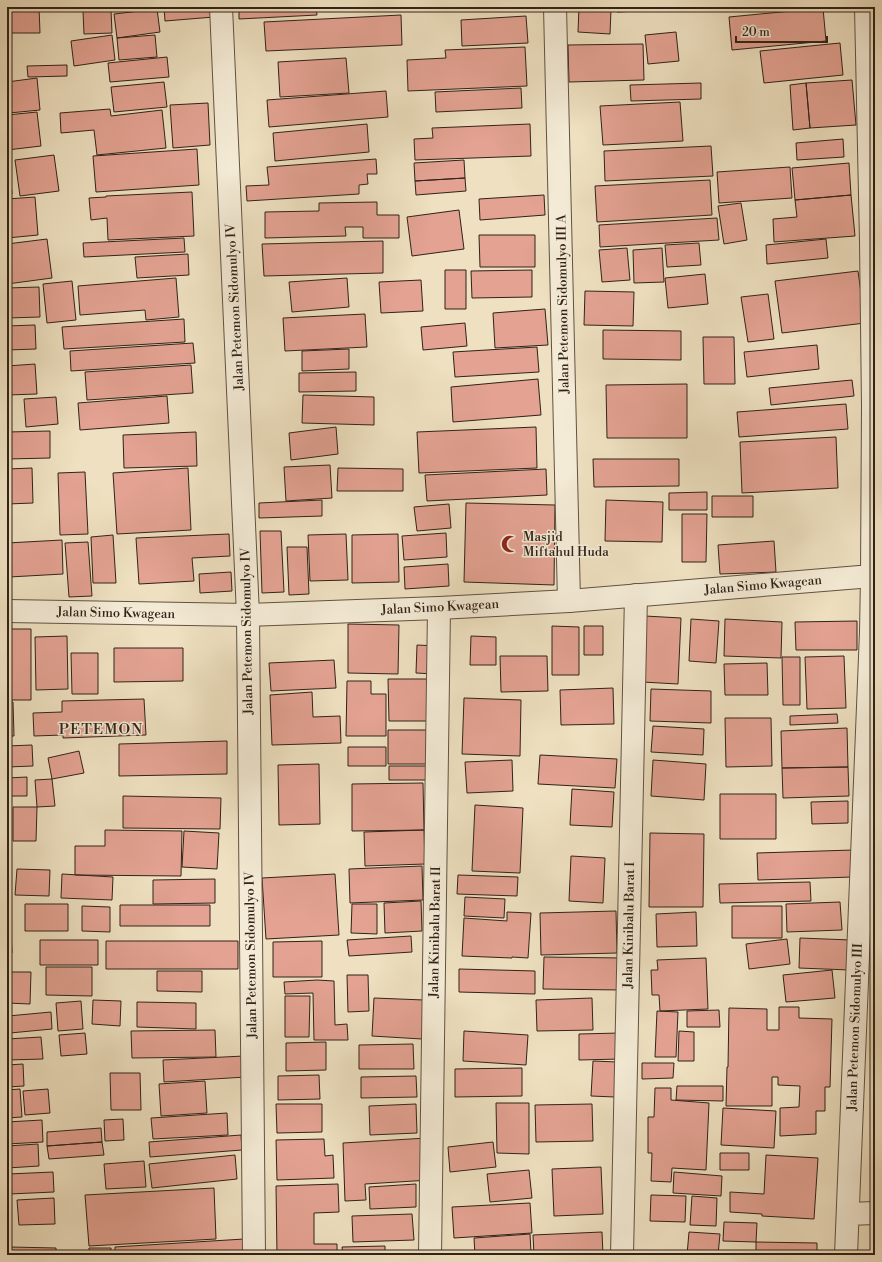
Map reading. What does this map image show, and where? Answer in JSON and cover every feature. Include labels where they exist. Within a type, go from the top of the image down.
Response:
[{"type":"street","name":"Jalan Petemon Sidomulyo IV","points":[[221,7],[248,615],[254,1255]]},
{"type":"street","name":"Jalan Petemon Sidomulyo III A","points":[[555,7],[569,601]]},
{"type":"street","name":"Jalan Petemon Sidomulyo III","points":[[846,1255],[873,576],[871,242],[866,7]]},
{"type":"street","name":"Jalan Simo Kwagean","points":[[7,611],[248,615],[439,608],[569,601],[873,576]]},
{"type":"street","name":"Jalan Kinibalu Barat I","points":[[622,1255],[636,595]]},
{"type":"street","name":"Jalan Kinibalu Barat II","points":[[430,1255],[439,608]]},
{"type":"street","points":[[848,1214],[875,1213]]},
{"type":"building","points":[[7,7],[39,7],[40,33],[7,33]]},
{"type":"building","points":[[164,7],[213,7],[214,17],[165,21]]},
{"type":"building","points":[[239,7],[316,7],[317,15],[239,19]]},
{"type":"building","points":[[579,7],[611,9],[610,34],[578,32]]},
{"type":"building","points":[[617,7],[639,7],[639,11],[617,12]]},
{"type":"building","points":[[639,7],[660,7],[660,10],[639,11]]},
{"type":"building","points":[[660,7],[681,7],[681,10],[660,10]]},
{"type":"building","points":[[681,7],[703,7],[703,9],[681,10]]},
{"type":"building","points":[[703,7],[724,7],[725,8],[703,9]]},
{"type":"building","points":[[752,7],[801,7],[752,10]]},
{"type":"building","points":[[823,8],[826,41],[732,50],[729,17]]},
{"type":"building","points":[[157,9],[160,32],[117,38],[114,14]]},
{"type":"building","points":[[111,10],[112,33],[84,34],[83,11]]},
{"type":"building","points":[[401,15],[402,45],[266,51],[264,22]]},
{"type":"building","points":[[526,16],[528,43],[462,46],[461,20]]},
{"type":"building","points":[[676,32],[679,61],[648,64],[645,35]]},
{"type":"building","points":[[112,35],[115,60],[74,66],[71,41]]},
{"type":"building","points":[[155,35],[157,57],[119,60],[117,38]]},
{"type":"building","points":[[840,43],[843,75],[764,83],[760,51]]},
{"type":"building","points":[[643,44],[644,80],[569,82],[568,45]]},
{"type":"building","points":[[525,47],[527,86],[408,91],[407,60],[446,58],[445,50]]},
{"type":"building","points":[[167,57],[169,77],[110,82],[108,63]]},
{"type":"building","points":[[346,58],[349,93],[280,97],[278,62]]},
{"type":"building","points":[[67,65],[67,76],[28,77],[27,66]]},
{"type":"building","points":[[37,78],[40,110],[9,113],[7,82]]},
{"type":"building","points":[[852,80],[856,125],[810,128],[806,83]]},
{"type":"building","points":[[164,82],[167,107],[114,112],[111,87]]},
{"type":"building","points":[[701,83],[701,99],[631,101],[630,85]]},
{"type":"building","points":[[806,83],[810,128],[793,130],[790,85]]},
{"type":"building","points":[[521,88],[522,108],[436,112],[435,92]]},
{"type":"building","points":[[386,91],[388,117],[269,127],[267,100]]},
{"type":"building","points":[[680,102],[683,141],[603,145],[600,106]]},
{"type":"building","points":[[208,103],[210,145],[173,148],[170,105]]},
{"type":"building","points":[[110,109],[111,116],[162,110],[166,148],[97,155],[94,130],[61,133],[60,113]]},
{"type":"building","points":[[37,112],[41,146],[7,150],[7,115]]},
{"type":"building","points":[[367,124],[369,152],[275,161],[273,133]]},
{"type":"building","points":[[530,124],[531,156],[415,160],[414,139],[433,138],[432,128]]},
{"type":"building","points":[[843,139],[844,157],[797,160],[796,143]]},
{"type":"building","points":[[711,146],[713,176],[605,181],[604,151]]},
{"type":"building","points":[[197,149],[199,185],[96,192],[93,156]]},
{"type":"building","points":[[54,155],[59,191],[20,196],[15,160]]},
{"type":"building","points":[[376,159],[377,174],[367,174],[368,184],[359,185],[359,194],[247,201],[246,186],[269,185],[267,167]]},
{"type":"building","points":[[7,160],[9,160],[12,194],[7,195]]},
{"type":"building","points":[[464,160],[465,178],[415,181],[414,163]]},
{"type":"building","points":[[849,163],[851,195],[795,200],[792,168]]},
{"type":"building","points":[[790,167],[792,198],[719,203],[717,172]]},
{"type":"building","points":[[465,178],[466,191],[416,195],[415,181]]},
{"type":"building","points":[[710,180],[712,215],[597,222],[595,186]]},
{"type":"building","points":[[192,192],[194,236],[108,240],[107,218],[91,220],[89,198]]},
{"type":"building","points":[[544,195],[545,215],[480,220],[479,199]]},
{"type":"building","points":[[851,195],[855,236],[774,242],[773,219],[797,217],[795,200]]},
{"type":"building","points":[[35,197],[38,235],[7,238],[7,199]]},
{"type":"building","points":[[377,202],[377,215],[399,215],[399,238],[363,238],[363,227],[345,227],[346,236],[265,238],[265,212],[319,211],[319,203]]},
{"type":"building","points":[[741,203],[747,240],[724,244],[718,206]]},
{"type":"building","points":[[459,210],[464,249],[412,256],[407,217]]},
{"type":"building","points":[[717,218],[719,240],[600,247],[599,225]]},
{"type":"building","points":[[479,235],[535,235],[535,267],[480,267]]},
{"type":"building","points":[[184,238],[185,252],[84,257],[83,243]]},
{"type":"building","points":[[47,239],[52,278],[7,284],[7,244]]},
{"type":"building","points":[[826,239],[828,258],[767,264],[766,245]]},
{"type":"building","points":[[383,241],[383,273],[264,276],[262,244]]},
{"type":"building","points":[[699,243],[701,265],[667,267],[665,245]]},
{"type":"building","points":[[627,248],[630,280],[602,282],[599,250]]},
{"type":"building","points":[[662,248],[664,282],[634,283],[633,250]]},
{"type":"building","points":[[188,254],[189,275],[137,278],[135,257]]},
{"type":"building","points":[[445,270],[466,270],[466,309],[445,309]]},
{"type":"building","points":[[532,270],[532,297],[472,298],[471,271]]},
{"type":"building","points":[[858,271],[865,323],[782,333],[775,281]]},
{"type":"building","points":[[705,274],[708,304],[668,308],[665,278]]},
{"type":"building","points":[[176,278],[179,317],[146,320],[145,310],[80,315],[78,286]]},
{"type":"building","points":[[347,278],[349,307],[292,312],[289,282]]},
{"type":"building","points":[[421,280],[423,311],[381,313],[379,282]]},
{"type":"building","points":[[72,281],[76,320],[47,323],[43,284]]},
{"type":"building","points":[[39,287],[40,317],[7,318],[7,288]]},
{"type":"building","points":[[585,291],[634,292],[633,326],[584,325]]},
{"type":"building","points":[[768,294],[774,339],[748,342],[741,297]]},
{"type":"building","points":[[545,309],[548,345],[495,348],[493,313]]},
{"type":"building","points":[[365,314],[367,347],[285,351],[283,318]]},
{"type":"building","points":[[184,319],[185,342],[64,349],[62,327]]},
{"type":"building","points":[[465,323],[467,346],[423,350],[421,327]]},
{"type":"building","points":[[35,325],[36,349],[7,350],[7,326]]},
{"type":"building","points":[[603,330],[681,331],[681,360],[603,359]]},
{"type":"building","points":[[703,337],[734,337],[735,384],[704,384]]},
{"type":"building","points":[[193,343],[195,363],[71,371],[70,351]]},
{"type":"building","points":[[817,345],[819,369],[747,377],[744,352]]},
{"type":"building","points":[[537,347],[539,372],[455,377],[453,352]]},
{"type":"building","points":[[349,349],[349,369],[302,371],[302,351]]},
{"type":"building","points":[[35,364],[37,394],[7,395],[7,366]]},
{"type":"building","points":[[191,365],[193,393],[87,400],[85,372]]},
{"type":"building","points":[[356,372],[356,391],[299,392],[299,373]]},
{"type":"building","points":[[538,379],[541,415],[453,422],[451,387]]},
{"type":"building","points":[[852,380],[854,396],[771,405],[769,388]]},
{"type":"building","points":[[687,384],[687,438],[607,438],[606,385]]},
{"type":"building","points":[[303,395],[374,397],[374,425],[302,423]]},
{"type":"building","points":[[167,396],[169,423],[80,430],[78,403]]},
{"type":"building","points":[[56,397],[58,424],[26,427],[24,399]]},
{"type":"building","points":[[846,404],[848,429],[739,437],[737,412]]},
{"type":"building","points":[[336,427],[338,454],[291,460],[289,433]]},
{"type":"building","points":[[536,427],[537,468],[419,473],[417,432]]},
{"type":"building","points":[[50,431],[50,458],[7,459],[7,432]]},
{"type":"building","points":[[196,432],[197,466],[124,468],[123,435]]},
{"type":"building","points":[[836,437],[838,488],[742,493],[740,442]]},
{"type":"building","points":[[593,459],[679,459],[679,486],[594,487]]},
{"type":"building","points":[[330,465],[332,498],[286,501],[284,467]]},
{"type":"building","points":[[32,468],[33,503],[7,504],[7,469]]},
{"type":"building","points":[[188,468],[191,530],[117,534],[113,473]]},
{"type":"building","points":[[338,468],[403,469],[403,491],[337,491]]},
{"type":"building","points":[[546,469],[547,495],[427,501],[425,475]]},
{"type":"building","points":[[85,472],[88,534],[60,535],[58,473]]},
{"type":"building","points":[[707,492],[707,510],[669,510],[669,493]]},
{"type":"building","points":[[712,496],[753,496],[753,517],[712,517]]},
{"type":"building","points":[[322,500],[322,516],[259,518],[259,503]]},
{"type":"building","points":[[606,500],[663,502],[662,542],[605,541]]},
{"type":"building","name":"Masjid Miftahul Huda","points":[[466,503],[555,505],[554,585],[464,582]]},
{"type":"building","points":[[449,504],[451,528],[417,531],[414,507]]},
{"type":"building","points":[[682,514],[707,514],[706,562],[682,562]]},
{"type":"building","points":[[260,531],[281,531],[284,592],[262,593]]},
{"type":"building","points":[[446,533],[447,557],[404,560],[402,536]]},
{"type":"building","points":[[229,534],[230,556],[192,558],[194,581],[139,584],[136,538]]},
{"type":"building","points":[[346,534],[348,580],[310,581],[308,535]]},
{"type":"building","points":[[398,534],[399,582],[352,583],[352,535]]},
{"type":"building","points":[[113,535],[116,583],[93,583],[91,537]]},
{"type":"building","points":[[62,540],[63,574],[9,577],[7,543]]},
{"type":"building","points":[[774,541],[776,572],[720,574],[718,545]]},
{"type":"building","points":[[88,542],[92,596],[69,597],[65,543]]},
{"type":"building","points":[[287,547],[307,547],[309,594],[289,595]]},
{"type":"building","points":[[448,564],[449,586],[405,589],[404,567]]},
{"type":"building","points":[[231,572],[232,591],[200,593],[199,574]]},
{"type":"building","points":[[645,616],[681,618],[678,684],[642,682]]},
{"type":"building","points":[[691,619],[719,621],[716,663],[689,661]]},
{"type":"building","points":[[725,619],[782,622],[781,658],[724,656]]},
{"type":"building","points":[[857,621],[857,650],[796,650],[795,622]]},
{"type":"building","points":[[348,624],[399,625],[398,674],[348,673]]},
{"type":"building","points":[[552,626],[579,627],[579,675],[552,675]]},
{"type":"building","points":[[584,626],[603,626],[603,655],[584,655]]},
{"type":"building","points":[[7,629],[31,629],[31,700],[7,700]]},
{"type":"building","points":[[67,636],[68,689],[36,690],[35,637]]},
{"type":"building","points":[[471,636],[496,637],[496,665],[470,665]]},
{"type":"building","points":[[417,645],[437,646],[435,674],[416,673]]},
{"type":"building","points":[[114,648],[183,648],[183,681],[114,682]]},
{"type":"building","points":[[71,653],[98,653],[98,694],[72,694]]},
{"type":"building","points":[[500,656],[547,656],[548,691],[501,692]]},
{"type":"building","points":[[844,656],[846,708],[807,709],[805,657]]},
{"type":"building","points":[[782,657],[800,657],[800,705],[783,705]]},
{"type":"building","points":[[334,660],[336,688],[271,691],[269,663]]},
{"type":"building","points":[[767,663],[768,695],[725,695],[724,664]]},
{"type":"building","points":[[388,679],[431,679],[431,721],[389,721]]},
{"type":"building","points":[[347,681],[371,681],[371,694],[386,694],[386,736],[346,736]]},
{"type":"building","points":[[613,688],[614,724],[561,725],[560,690]]},
{"type":"building","points":[[651,689],[711,691],[711,723],[650,721]]},
{"type":"building","points":[[312,692],[313,717],[340,716],[341,743],[272,745],[270,695]]},
{"type":"building","points":[[464,698],[521,700],[520,756],[462,754]]},
{"type":"building","points":[[144,699],[146,735],[63,738],[63,735],[34,736],[33,713],[62,712],[62,701]]},
{"type":"building","points":[[7,702],[13,702],[14,736],[7,736]]},
{"type":"building","points":[[837,714],[838,723],[790,725],[790,716]]},
{"type":"building","points":[[725,718],[771,718],[772,766],[726,767]]},
{"type":"building","points":[[653,726],[704,729],[703,755],[651,752]]},
{"type":"building","points":[[847,728],[848,767],[782,768],[781,731]]},
{"type":"building","points":[[388,730],[433,730],[433,764],[388,764]]},
{"type":"building","points":[[227,741],[227,774],[119,776],[119,744]]},
{"type":"building","points":[[32,745],[33,766],[7,767],[7,746]]},
{"type":"building","points":[[348,747],[386,747],[386,766],[348,766]]},
{"type":"building","points":[[79,751],[84,773],[52,779],[48,758]]},
{"type":"building","points":[[540,755],[617,759],[615,788],[538,784]]},
{"type":"building","points":[[512,760],[513,791],[467,793],[465,762]]},
{"type":"building","points":[[653,760],[706,764],[704,800],[651,796]]},
{"type":"building","points":[[319,764],[320,824],[279,825],[278,765]]},
{"type":"building","points":[[389,766],[434,766],[435,780],[389,780]]},
{"type":"building","points":[[848,767],[849,796],[783,798],[782,768]]},
{"type":"building","points":[[27,777],[27,796],[7,796],[7,778]]},
{"type":"building","points":[[52,779],[55,806],[37,807],[35,780]]},
{"type":"building","points":[[423,783],[424,830],[352,831],[352,784]]},
{"type":"building","points":[[572,789],[614,792],[612,827],[570,825]]},
{"type":"building","points":[[720,794],[776,794],[776,839],[720,839]]},
{"type":"building","points":[[123,796],[221,798],[220,829],[123,828]]},
{"type":"building","points":[[848,801],[848,823],[812,824],[811,802]]},
{"type":"building","points":[[475,805],[523,808],[520,873],[472,871]]},
{"type":"building","points":[[13,807],[37,807],[36,841],[13,841]]},
{"type":"building","points":[[105,830],[182,831],[181,876],[75,875],[75,846],[105,846]]},
{"type":"building","points":[[424,830],[425,864],[365,866],[364,832]]},
{"type":"building","points":[[184,831],[219,833],[217,869],[182,867]]},
{"type":"building","points":[[650,833],[704,834],[703,907],[649,907]]},
{"type":"building","points":[[853,850],[853,877],[758,880],[757,853]]},
{"type":"building","points":[[571,856],[605,858],[603,903],[569,901]]},
{"type":"building","points":[[422,866],[423,900],[350,903],[349,869]]},
{"type":"building","points":[[17,869],[50,870],[49,896],[15,895]]},
{"type":"building","points":[[62,874],[113,877],[112,900],[61,898]]},
{"type":"building","points":[[335,874],[339,935],[266,939],[262,878]]},
{"type":"building","points":[[458,875],[518,877],[517,896],[457,894]]},
{"type":"building","points":[[215,879],[215,903],[153,904],[153,880]]},
{"type":"building","points":[[810,882],[811,901],[720,903],[719,884]]},
{"type":"building","points":[[465,897],[505,899],[504,918],[464,916]]},
{"type":"building","points":[[421,901],[422,931],[385,933],[384,903]]},
{"type":"building","points":[[840,902],[842,930],[787,932],[786,904]]},
{"type":"building","points":[[25,904],[68,904],[68,931],[25,931]]},
{"type":"building","points":[[352,904],[377,904],[377,934],[351,933]]},
{"type":"building","points":[[120,905],[210,905],[210,926],[120,926]]},
{"type":"building","points":[[82,906],[110,907],[110,932],[82,931]]},
{"type":"building","points":[[732,906],[782,906],[782,938],[732,938]]},
{"type":"building","points":[[616,911],[617,953],[541,955],[540,913]]},
{"type":"building","points":[[507,912],[531,913],[528,958],[462,956],[464,918],[507,921]]},
{"type":"building","points":[[696,912],[697,946],[657,947],[656,914]]},
{"type":"building","points":[[7,933],[11,933],[12,953],[7,953]]},
{"type":"building","points":[[411,936],[412,952],[349,956],[347,940]]},
{"type":"building","points":[[800,938],[851,940],[850,970],[799,968]]},
{"type":"building","points":[[787,939],[790,964],[749,969],[746,944]]},
{"type":"building","points":[[40,940],[98,940],[98,965],[40,965]]},
{"type":"building","points":[[106,941],[238,941],[238,969],[106,969]]},
{"type":"building","points":[[322,941],[322,977],[273,977],[273,942]]},
{"type":"building","points":[[544,957],[623,958],[622,990],[543,989]]},
{"type":"building","points":[[706,958],[708,1009],[660,1011],[659,995],[652,995],[651,970],[658,970],[657,960]]},
{"type":"building","points":[[46,967],[92,967],[92,996],[46,995]]},
{"type":"building","points":[[459,969],[535,971],[535,994],[459,992]]},
{"type":"building","points":[[832,970],[835,998],[786,1002],[783,975]]},
{"type":"building","points":[[157,971],[202,971],[202,992],[157,991]]},
{"type":"building","points":[[7,972],[31,972],[30,1004],[7,1003]]},
{"type":"building","points":[[347,975],[368,975],[369,1011],[348,1012]]},
{"type":"building","points":[[317,980],[334,981],[335,1025],[347,1024],[348,1040],[314,1040],[313,993],[285,994],[284,982]]},
{"type":"building","points":[[285,996],[310,996],[309,1037],[285,1037]]},
{"type":"building","points":[[374,998],[424,1000],[422,1039],[372,1036]]},
{"type":"building","points":[[592,998],[593,1030],[537,1031],[536,1000]]},
{"type":"building","points":[[93,1000],[121,1001],[120,1026],[92,1024]]},
{"type":"building","points":[[81,1001],[83,1029],[58,1031],[56,1003]]},
{"type":"building","points":[[137,1002],[196,1003],[196,1029],[137,1027]]},
{"type":"building","points":[[779,1007],[799,1007],[799,1018],[832,1019],[830,1087],[825,1087],[825,1111],[816,1111],[816,1134],[780,1136],[780,1108],[799,1107],[800,1086],[778,1085],[778,1077],[772,1077],[772,1106],[726,1106],[729,1008],[767,1009],[767,1030],[779,1030]]},
{"type":"building","points":[[719,1010],[720,1027],[687,1027],[687,1011]]},
{"type":"building","points":[[657,1011],[678,1012],[676,1057],[655,1057]]},
{"type":"building","points":[[51,1012],[52,1029],[10,1033],[8,1016]]},
{"type":"building","points":[[215,1030],[216,1057],[132,1058],[131,1031]]},
{"type":"building","points":[[464,1031],[528,1035],[526,1065],[463,1061]]},
{"type":"building","points":[[679,1031],[694,1032],[694,1061],[678,1061]]},
{"type":"building","points":[[85,1033],[87,1054],[61,1056],[59,1035]]},
{"type":"building","points":[[620,1033],[621,1059],[579,1060],[579,1034]]},
{"type":"building","points":[[41,1037],[43,1059],[7,1060],[7,1039]]},
{"type":"building","points":[[326,1042],[326,1070],[286,1071],[286,1043]]},
{"type":"building","points":[[413,1044],[414,1069],[359,1069],[359,1045]]},
{"type":"building","points":[[244,1056],[246,1077],[164,1082],[163,1060]]},
{"type":"building","points":[[593,1061],[617,1062],[615,1097],[591,1096]]},
{"type":"building","points":[[642,1063],[674,1063],[673,1078],[642,1079]]},
{"type":"building","points":[[23,1064],[24,1086],[7,1087],[7,1065]]},
{"type":"building","points":[[522,1068],[522,1096],[455,1097],[455,1069]]},
{"type":"building","points":[[110,1073],[140,1073],[141,1110],[111,1110]]},
{"type":"building","points":[[319,1075],[320,1099],[278,1100],[278,1076]]},
{"type":"building","points":[[416,1076],[417,1097],[361,1098],[361,1077]]},
{"type":"building","points":[[205,1081],[207,1113],[161,1116],[159,1084]]},
{"type":"building","points":[[677,1086],[723,1086],[723,1101],[676,1100]]},
{"type":"building","points":[[655,1088],[671,1088],[671,1100],[709,1103],[706,1170],[672,1168],[671,1182],[651,1181],[652,1153],[648,1153],[648,1117],[654,1117]]},
{"type":"building","points":[[20,1089],[22,1117],[7,1118],[7,1090]]},
{"type":"building","points":[[48,1089],[50,1113],[25,1115],[23,1091]]},
{"type":"building","points":[[496,1103],[529,1103],[529,1154],[497,1153]]},
{"type":"building","points":[[276,1104],[322,1104],[322,1132],[277,1133]]},
{"type":"building","points":[[416,1104],[417,1133],[370,1135],[369,1106]]},
{"type":"building","points":[[592,1104],[593,1141],[536,1142],[535,1105]]},
{"type":"building","points":[[723,1108],[776,1111],[774,1148],[721,1145]]},
{"type":"building","points":[[227,1113],[228,1135],[153,1139],[151,1118]]},
{"type":"building","points":[[123,1119],[124,1140],[105,1141],[104,1120]]},
{"type":"building","points":[[42,1120],[43,1142],[7,1144],[7,1122]]},
{"type":"building","points":[[101,1128],[102,1142],[47,1146],[47,1132]]},
{"type":"building","points":[[241,1135],[242,1150],[150,1157],[149,1142]]},
{"type":"building","points":[[427,1138],[430,1180],[365,1184],[366,1200],[345,1201],[343,1143]]},
{"type":"building","points":[[324,1139],[325,1156],[333,1155],[334,1178],[277,1180],[276,1140]]},
{"type":"building","points":[[102,1142],[104,1155],[49,1159],[47,1146]]},
{"type":"building","points":[[493,1142],[496,1167],[450,1172],[448,1147]]},
{"type":"building","points":[[38,1144],[39,1166],[7,1168],[7,1146]]},
{"type":"building","points":[[720,1153],[749,1153],[749,1170],[720,1170]]},
{"type":"building","points":[[235,1155],[237,1179],[152,1188],[149,1164]]},
{"type":"building","points":[[766,1155],[818,1158],[814,1219],[762,1216],[762,1214],[730,1212],[730,1192],[764,1194]]},
{"type":"building","points":[[144,1161],[146,1187],[106,1189],[104,1164]]},
{"type":"building","points":[[601,1167],[603,1214],[554,1216],[552,1169]]},
{"type":"building","points":[[529,1170],[532,1198],[490,1202],[487,1174]]},
{"type":"building","points":[[53,1172],[54,1192],[9,1194],[8,1174]]},
{"type":"building","points":[[674,1172],[722,1176],[721,1196],[673,1193]]},
{"type":"building","points":[[338,1184],[339,1212],[314,1213],[314,1244],[337,1244],[337,1255],[277,1255],[276,1186]]},
{"type":"building","points":[[416,1184],[416,1207],[370,1209],[369,1187]]},
{"type":"building","points":[[214,1188],[216,1239],[89,1246],[85,1195]]},
{"type":"building","points":[[651,1195],[686,1196],[685,1222],[650,1221]]},
{"type":"building","points":[[692,1196],[717,1198],[716,1226],[690,1225]]},
{"type":"building","points":[[54,1198],[55,1224],[19,1225],[17,1200]]},
{"type":"building","points":[[530,1203],[532,1233],[454,1238],[452,1207]]},
{"type":"building","points":[[412,1214],[414,1240],[353,1242],[352,1216]]},
{"type":"building","points":[[724,1222],[757,1223],[756,1242],[723,1241]]},
{"type":"building","points":[[602,1232],[603,1255],[534,1255],[533,1235]]},
{"type":"building","points":[[689,1232],[720,1234],[718,1255],[687,1255]]},
{"type":"building","points":[[530,1234],[531,1252],[475,1255],[474,1238]]},
{"type":"building","points":[[244,1239],[246,1255],[115,1255],[115,1247]]},
{"type":"building","points":[[756,1242],[817,1243],[817,1255],[756,1255]]},
{"type":"building","points":[[385,1246],[385,1255],[343,1255],[342,1247]]},
{"type":"building","points":[[10,1247],[56,1248],[56,1255],[10,1255]]},
{"type":"building","points":[[89,1248],[111,1248],[111,1255],[89,1255]]},
{"type":"place","name":"Masjid Miftahul Huda","points":[[510,544]]},
{"type":"district","name":"PETEMON","points":[[101,729]]}]
